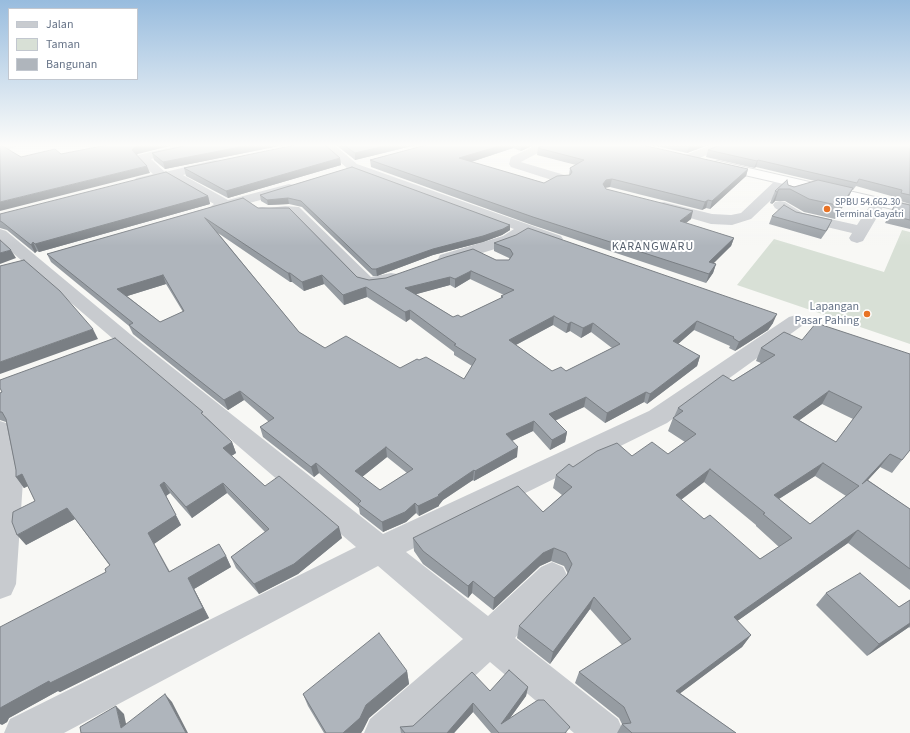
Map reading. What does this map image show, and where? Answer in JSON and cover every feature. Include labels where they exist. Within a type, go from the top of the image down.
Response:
[{"type":"highway","points":[[760,178],[787,186]]},
{"type":"highway","points":[[812,186],[910,209]]},
{"type":"street","points":[[126,185],[153,178]]},
{"type":"street","points":[[172,178],[226,205]]},
{"type":"street","points":[[374,178],[571,244]]},
{"type":"street","points":[[203,211],[304,183]]},
{"type":"street","points":[[653,204],[711,219],[732,220],[746,216],[787,186],[812,186]]},
{"type":"street","points":[[247,199],[265,212],[288,209],[296,211],[365,281],[370,283],[380,282],[408,272]]},
{"type":"street","points":[[780,205],[798,216],[855,232],[873,200]]},
{"type":"street","points":[[433,263],[509,239],[526,229]]},
{"type":"street","points":[[0,234],[30,261],[112,343],[380,550],[604,733]]},
{"type":"street","points":[[475,250],[496,260]]},
{"type":"street","points":[[24,733],[380,550],[658,417],[796,321]]},
{"type":"street","points":[[0,430],[9,481],[3,509],[0,584]]},
{"type":"street","points":[[384,733],[489,639],[552,578]]},
{"type":"green space","name":"Lapangan Pasar Pahing","points":[[902,230],[910,232],[910,344],[737,285],[774,239],[884,272]]},
{"type":"building","points":[[0,178],[97,178],[0,202]]},
{"type":"building","points":[[141,178],[177,178],[208,196],[35,244],[33,242],[31,245],[0,221],[0,214]]},
{"type":"building","points":[[203,178],[270,178],[226,191]]},
{"type":"building","points":[[315,178],[383,178],[510,225],[483,236],[433,249],[376,269],[372,269],[301,201],[288,198],[267,200],[260,195]]},
{"type":"building","points":[[422,178],[528,178],[544,183],[553,178],[738,178],[712,201],[708,200],[705,202],[612,179],[606,180],[603,184],[606,189],[693,211],[680,221],[734,238],[709,262],[716,264],[709,274],[533,217]]},
{"type":"building","points":[[836,178],[910,178],[910,195],[901,193],[902,190],[859,179],[857,183]]},
{"type":"building","points":[[787,180],[788,185],[794,187],[818,180],[853,188],[841,206],[809,199],[790,189],[779,189],[777,192],[775,191]]},
{"type":"building","points":[[243,198],[258,208],[289,208],[357,277],[369,280],[386,278],[473,249],[496,260],[509,260],[513,254],[510,249],[494,243],[516,235],[528,228],[777,314],[772,320],[739,342],[733,338],[734,337],[697,321],[673,341],[700,356],[650,394],[646,392],[607,413],[586,397],[549,414],[567,432],[552,440],[534,421],[506,434],[518,447],[475,471],[474,470],[443,491],[438,495],[439,496],[418,506],[415,503],[405,512],[382,522],[358,504],[361,501],[316,463],[311,467],[260,427],[274,418],[240,391],[224,400],[129,325],[133,323],[47,254]],"holes":[[[205,218],[302,282],[322,275],[343,295],[366,287],[405,312],[410,310],[456,344],[454,345],[476,359],[464,379],[426,357],[419,360],[417,359],[400,368],[346,336],[325,348],[299,332]],[[471,271],[514,290],[501,296],[503,297],[461,317],[458,315],[453,317],[405,288],[450,277],[455,279]],[[163,275],[184,311],[160,322],[117,289]],[[554,316],[568,324],[571,322],[583,328],[593,323],[620,344],[566,371],[561,367],[552,371],[509,340]],[[386,447],[413,469],[380,490],[355,471]]]},
{"type":"building","points":[[896,202],[910,205],[910,220],[890,215]]},
{"type":"building","points":[[784,205],[796,212],[832,220],[826,231],[772,216]]},
{"type":"building","points":[[0,240],[11,250],[0,253]]},
{"type":"building","points":[[24,260],[60,291],[93,329],[0,362],[0,266]]},
{"type":"building","points":[[816,323],[910,354],[910,450],[902,460],[890,454],[862,484],[867,480],[910,509],[910,569],[858,530],[734,617],[751,635],[676,691],[736,733],[632,733],[622,724],[631,723],[624,707],[579,672],[631,639],[594,597],[553,652],[519,626],[567,575],[572,564],[566,553],[554,548],[543,553],[494,598],[473,581],[468,586],[423,551],[413,538],[518,486],[543,512],[572,487],[556,475],[569,464],[573,467],[597,451],[617,443],[632,456],[652,442],[668,454],[696,434],[673,418],[683,411],[678,408],[723,375],[733,381],[775,355],[761,348],[784,332],[802,340]],"holes":[[[829,391],[862,407],[836,442],[793,417]],[[823,463],[859,486],[810,524],[774,495]],[[710,469],[765,513],[763,514],[792,538],[760,559],[710,515],[704,519],[676,495]]]},
{"type":"building","points":[[115,338],[203,412],[201,413],[232,442],[223,448],[265,486],[279,476],[339,527],[294,564],[254,584],[231,557],[269,529],[223,483],[186,507],[164,482],[160,485],[176,515],[148,533],[169,572],[219,544],[226,556],[188,578],[203,608],[50,683],[49,681],[0,708],[0,627],[106,572],[105,569],[110,565],[67,508],[17,535],[12,522],[13,512],[35,501],[22,474],[16,477],[6,419],[2,412],[0,412],[0,393],[2,392],[0,388],[0,380]]},
{"type":"building","points":[[860,573],[899,607],[910,600],[910,623],[879,644],[826,593]]},
{"type":"building","points":[[379,633],[407,671],[366,705],[360,718],[343,733],[326,733],[303,694]]},
{"type":"building","points":[[509,670],[528,687],[501,724],[538,700],[544,700],[570,727],[565,733],[499,733],[473,703],[447,733],[405,733],[400,727],[413,726],[472,672],[490,691]]},
{"type":"building","points":[[165,694],[186,733],[81,733],[80,727],[116,706],[121,728]]},
{"type":"place","name":"SPBU 54.662.30 Terminal Gayatri","points":[[827,209]]},
{"type":"place","name":"Lapangan Pasar Pahing","points":[[867,314]]},
{"type":"district","name":"KARANGWARU","points":[[653,247]]}]
